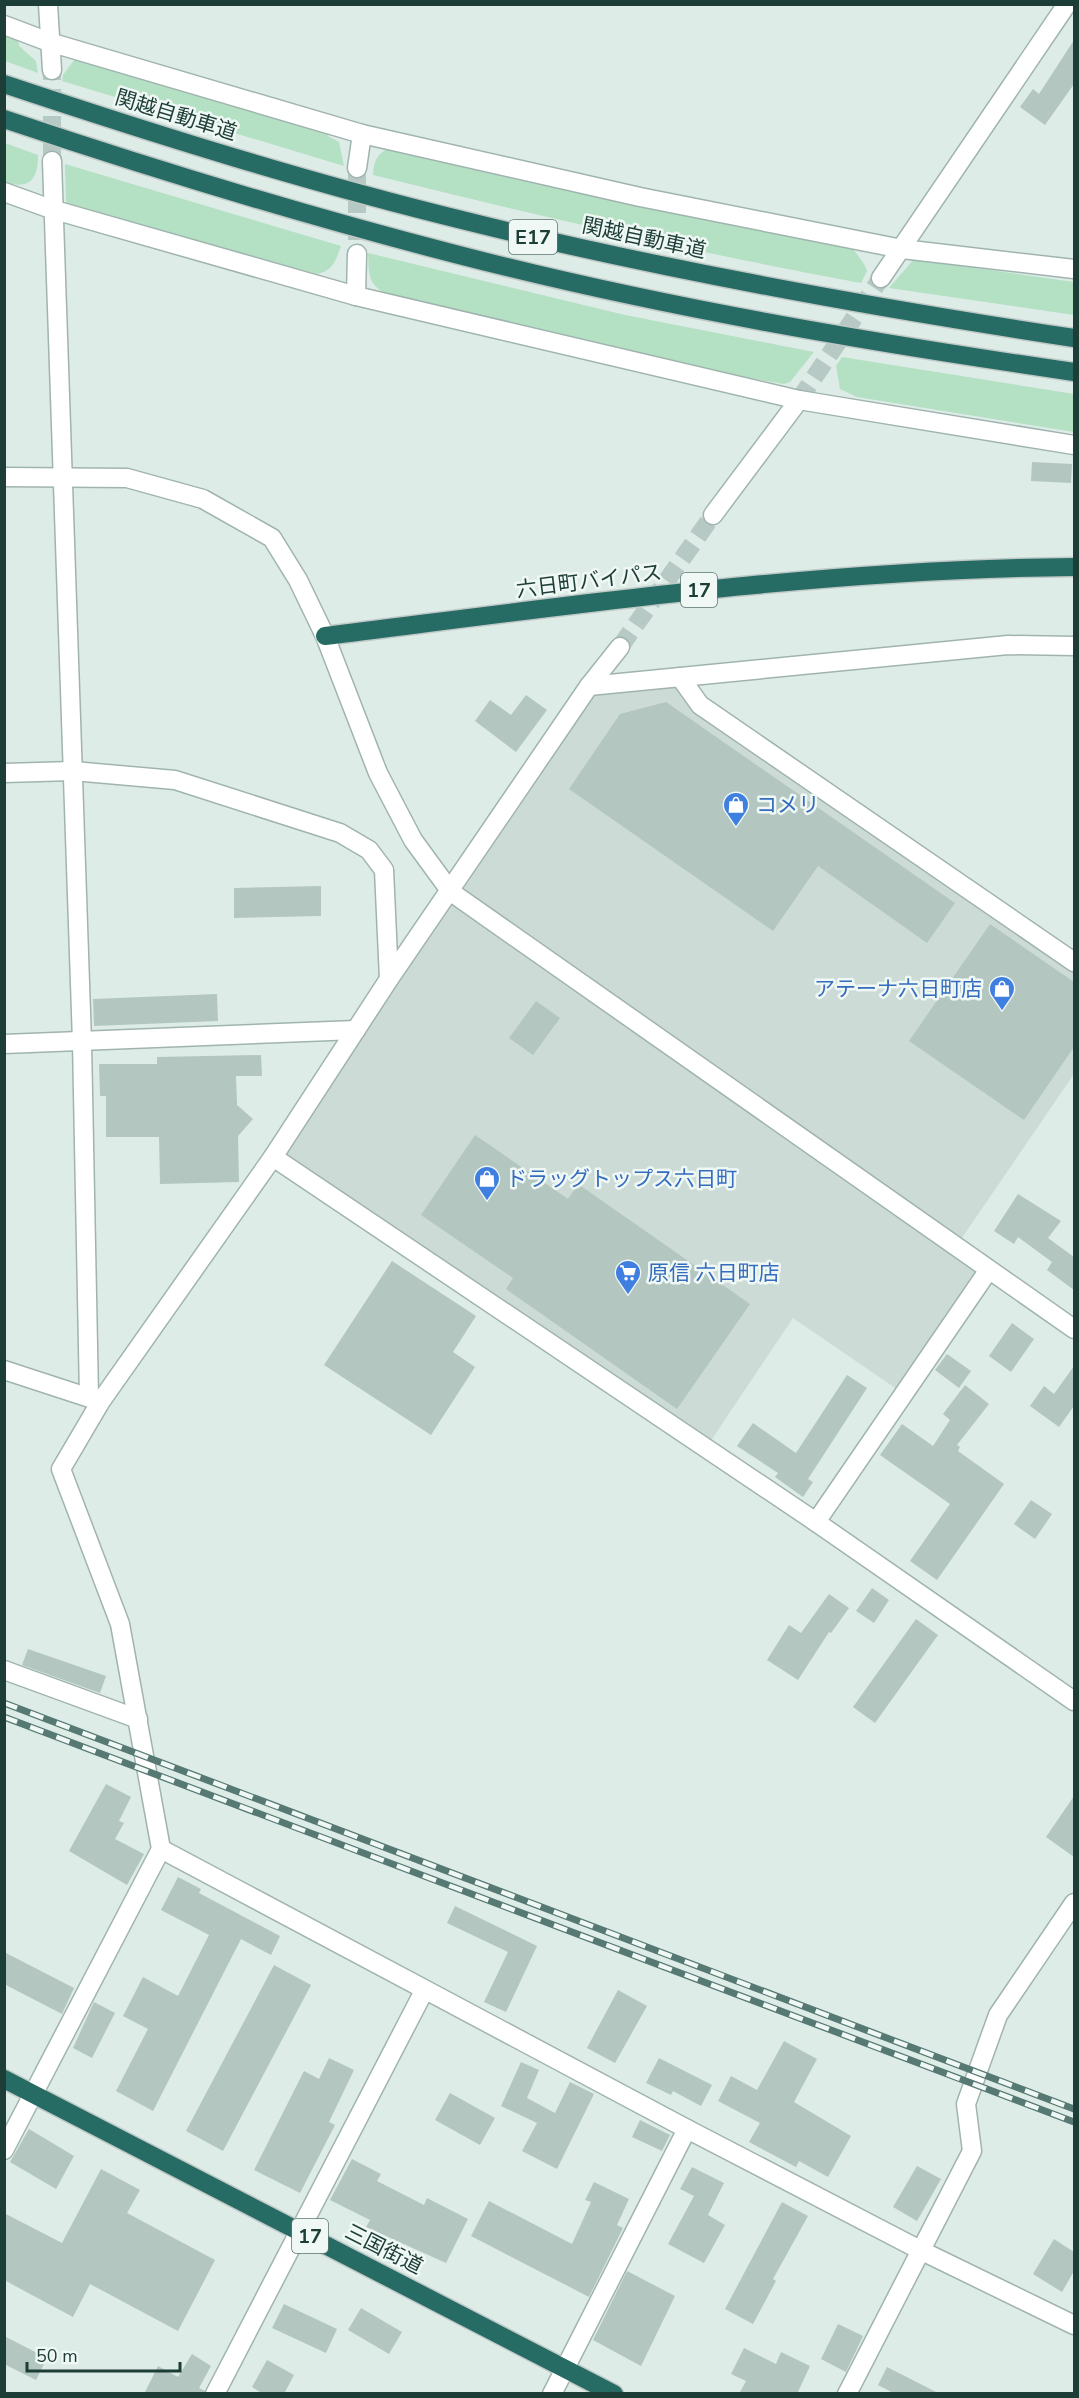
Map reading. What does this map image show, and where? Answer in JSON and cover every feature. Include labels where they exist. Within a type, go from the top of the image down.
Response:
[{"type":"highway","name":"関越自動車道","points":[[4,84],[301,177],[467,222],[776,289],[1074,338]]},
{"type":"highway","name":"E17","points":[[4,119],[121,158],[297,211],[457,255],[768,323],[1074,372]]},
{"type":"highway","name":"六日町バイパス","points":[[325,636],[656,595],[793,581],[1014,568],[1074,567]]},
{"type":"highway","name":"三国街道","points":[[4,2079],[614,2394]]},
{"type":"street","points":[[48,4],[52,70]]},
{"type":"street","points":[[881,278],[1067,4]]},
{"type":"street","points":[[4,25],[50,42],[362,134],[640,197],[902,249],[1074,269]]},
{"type":"street","points":[[357,168],[362,134]]},
{"type":"street","points":[[52,161],[51,209],[95,1399]]},
{"type":"street","points":[[4,192],[51,209],[356,296],[799,400],[1074,445]]},
{"type":"street","points":[[356,296],[357,254]]},
{"type":"street","points":[[713,515],[799,400]]},
{"type":"street","points":[[4,477],[62,475],[127,478],[203,499],[272,538],[298,580],[325,636],[378,773],[413,840],[451,892],[988,1271],[1074,1329]]},
{"type":"street","points":[[590,686],[1008,645],[1074,646]]},
{"type":"street","points":[[4,2150],[161,1849],[120,1624],[61,1468],[95,1399],[273,1157],[389,979],[451,892],[590,686],[620,647]]},
{"type":"street","points":[[680,677],[699,705],[1074,962]]},
{"type":"street","points":[[4,773],[73,771],[175,780],[340,833],[369,850],[384,870],[389,979]]},
{"type":"street","points":[[4,1044],[356,1030]]},
{"type":"street","points":[[273,1157],[816,1522],[1074,1701]]},
{"type":"street","points":[[816,1522],[988,1271]]},
{"type":"street","points":[[4,1370],[95,1399]]},
{"type":"street","points":[[4,1670],[138,1719]]},
{"type":"street","points":[[161,1849],[687,2129],[922,2251],[1074,2325]]},
{"type":"street","points":[[847,2394],[972,2151],[966,2104],[998,2015],[1074,1903]]},
{"type":"street","points":[[215,2394],[302,2232],[424,1991]]},
{"type":"street","points":[[552,2394],[687,2129]]},
{"type":"shaded area","points":[[680,677],[700,705],[1074,962],[1074,1074],[955,1248],[988,1271],[904,1394],[793,1318],[706,1448],[273,1157],[589,686]]},
{"type":"green space","points":[[5,34],[18,40],[19,46],[36,61],[38,73],[5,61]]},
{"type":"green space","points":[[87,57],[328,129],[328,136],[339,142],[344,166],[62,81],[63,75],[75,59]]},
{"type":"green space","points":[[5,143],[38,155],[34,177],[26,184],[5,182]]},
{"type":"green space","points":[[390,148],[602,198],[851,244],[867,271],[861,283],[616,233],[373,175],[377,158]]},
{"type":"green space","points":[[65,164],[341,246],[330,268],[317,274],[70,205],[66,202]]},
{"type":"green space","points":[[368,253],[625,315],[814,352],[790,382],[784,384],[738,376],[385,293],[372,281]]},
{"type":"green space","points":[[914,259],[1074,282],[1074,315],[889,288]]},
{"type":"green space","points":[[842,357],[1074,394],[1074,432],[857,397],[840,389],[836,366]]},
{"type":"building","points":[[1074,40],[1074,84],[1045,125],[1020,107],[1033,89],[1039,94]]},
{"type":"building","points":[[1032,462],[1072,464],[1071,483],[1031,481]]},
{"type":"building","points":[[526,695],[547,710],[516,752],[475,721],[490,700],[511,715]]},
{"type":"building","name":"コメリ","points":[[666,702],[955,903],[927,943],[818,866],[773,931],[569,789],[620,714]]},
{"type":"building","points":[[321,886],[321,916],[234,918],[234,888]]},
{"type":"building","name":"アテーナ六日町店","points":[[990,924],[1074,982],[1074,1047],[1024,1120],[909,1041]]},
{"type":"building","points":[[217,994],[218,1021],[94,1026],[93,999]]},
{"type":"building","points":[[536,1001],[560,1018],[533,1055],[509,1038]]},
{"type":"building","points":[[261,1055],[262,1076],[236,1076],[237,1105],[253,1119],[238,1136],[239,1182],[160,1184],[159,1137],[106,1137],[106,1096],[100,1096],[99,1064],[157,1064],[157,1057]]},
{"type":"building","name":"原信 六日町店","points":[[475,1135],[568,1199],[578,1184],[750,1304],[677,1409],[506,1289],[513,1278],[421,1215]]},
{"type":"building","points":[[1018,1194],[1061,1221],[1048,1238],[1074,1257],[1074,1290],[1047,1270],[1052,1262],[1018,1237],[1014,1244],[994,1231]]},
{"type":"building","points":[[392,1261],[476,1316],[453,1352],[475,1367],[431,1435],[324,1365]]},
{"type":"building","points":[[1012,1323],[1034,1339],[1011,1372],[989,1356]]},
{"type":"building","points":[[947,1354],[971,1371],[959,1388],[935,1370]]},
{"type":"building","points":[[1074,1366],[1074,1406],[1059,1427],[1030,1406],[1044,1386],[1054,1394]]},
{"type":"building","points":[[847,1375],[867,1388],[808,1479],[813,1482],[803,1497],[775,1477],[778,1473],[737,1446],[753,1423],[796,1453]]},
{"type":"building","points":[[965,1385],[989,1404],[957,1445],[960,1447],[958,1451],[1004,1484],[937,1580],[910,1561],[950,1504],[880,1455],[902,1424],[933,1446],[950,1420],[943,1414]]},
{"type":"building","points":[[1031,1500],[1052,1514],[1035,1539],[1014,1524]]},
{"type":"building","points":[[872,1588],[889,1600],[874,1623],[856,1611]]},
{"type":"building","points":[[829,1594],[849,1608],[831,1633],[829,1632],[798,1680],[767,1660],[789,1625],[801,1633]]},
{"type":"building","points":[[916,1619],[938,1635],[875,1723],[853,1707]]},
{"type":"building","points":[[28,1649],[106,1676],[100,1693],[22,1665]]},
{"type":"building","points":[[106,1784],[131,1797],[119,1821],[124,1823],[115,1839],[144,1854],[127,1885],[69,1851]]},
{"type":"building","points":[[1074,1796],[1074,1857],[1046,1837]]},
{"type":"building","points":[[178,1877],[201,1889],[199,1893],[280,1936],[271,1955],[241,1939],[153,2111],[116,2091],[148,2029],[123,2016],[143,1977],[178,1996],[209,1935],[161,1910]]},
{"type":"building","points":[[455,1906],[537,1946],[506,2012],[484,2002],[508,1952],[447,1923]]},
{"type":"building","points":[[4,1952],[74,1988],[62,2014],[4,1984]]},
{"type":"building","points":[[274,1965],[311,1985],[223,2151],[186,2131]]},
{"type":"building","points":[[618,1990],[647,2006],[615,2063],[587,2048]]},
{"type":"building","points":[[94,2002],[115,2013],[92,2058],[73,2048]]},
{"type":"building","points":[[784,2041],[817,2059],[794,2102],[851,2136],[828,2177],[799,2161],[796,2167],[749,2142],[760,2123],[718,2101],[731,2076],[757,2090]]},
{"type":"building","points":[[329,2058],[354,2070],[329,2122],[335,2125],[300,2193],[254,2170],[304,2071],[319,2079]]},
{"type":"building","points":[[659,2058],[712,2085],[701,2106],[673,2091],[671,2095],[646,2083]]},
{"type":"building","points":[[521,2062],[539,2070],[527,2098],[555,2113],[570,2082],[594,2094],[557,2169],[522,2151],[537,2123],[501,2106]]},
{"type":"building","points":[[450,2093],[495,2118],[480,2145],[435,2120]]},
{"type":"building","points":[[640,2120],[670,2135],[662,2151],[632,2137]]},
{"type":"building","points":[[29,2129],[74,2156],[56,2189],[10,2162]]},
{"type":"building","points":[[352,2159],[381,2174],[377,2181],[424,2205],[427,2198],[468,2219],[446,2263],[366,2227],[370,2220],[330,2200]]},
{"type":"building","points":[[917,2166],[941,2179],[917,2221],[893,2207]]},
{"type":"building","points":[[692,2167],[724,2183],[708,2215],[725,2225],[704,2263],[668,2244],[694,2196],[680,2189]]},
{"type":"building","points":[[101,2169],[140,2190],[127,2213],[215,2260],[178,2331],[90,2284],[73,2317],[4,2280],[4,2213],[62,2243]]},
{"type":"building","points":[[594,2182],[629,2199],[617,2225],[623,2228],[589,2297],[471,2236],[489,2201],[572,2244],[591,2202],[585,2200]]},
{"type":"building","points":[[782,2202],[808,2216],[773,2279],[776,2281],[753,2324],[725,2309]]},
{"type":"building","points":[[1054,2239],[1074,2252],[1074,2271],[1062,2292],[1033,2274]]},
{"type":"building","points":[[627,2271],[675,2296],[641,2366],[593,2340]]},
{"type":"building","points":[[284,2304],[337,2329],[326,2353],[272,2328]]},
{"type":"building","points":[[361,2308],[402,2332],[389,2354],[348,2330]]},
{"type":"building","points":[[838,2324],[863,2336],[846,2372],[821,2359]]},
{"type":"building","points":[[4,2336],[47,2358],[36,2380],[4,2364]]},
{"type":"building","points":[[744,2348],[776,2364],[781,2352],[810,2366],[797,2394],[739,2394],[746,2381],[731,2374]]},
{"type":"building","points":[[192,2354],[211,2366],[199,2388],[205,2391],[204,2394],[144,2394],[158,2366],[178,2377]]},
{"type":"building","points":[[267,2360],[294,2375],[284,2394],[263,2394],[252,2387]]},
{"type":"building","points":[[887,2367],[940,2394],[895,2394],[878,2385]]},
{"type":"tunnel","points":[[52,70],[52,161]]},
{"type":"tunnel","points":[[357,168],[357,254]]},
{"type":"tunnel","points":[[799,400],[881,278]]},
{"type":"tunnel","points":[[620,647],[713,515]]},
{"type":"railway","points":[[4,1703],[1074,2109]]},
{"type":"railway","points":[[4,1717],[1074,2122]]},
{"type":"place","name":"コメリ","points":[[736,828]]},
{"type":"place","name":"アテーナ六日町店","points":[[1002,1012]]},
{"type":"place","name":"ドラッグトップス六日町","points":[[487,1202]]},
{"type":"place","name":"原信 六日町店","points":[[628,1296]]}]
